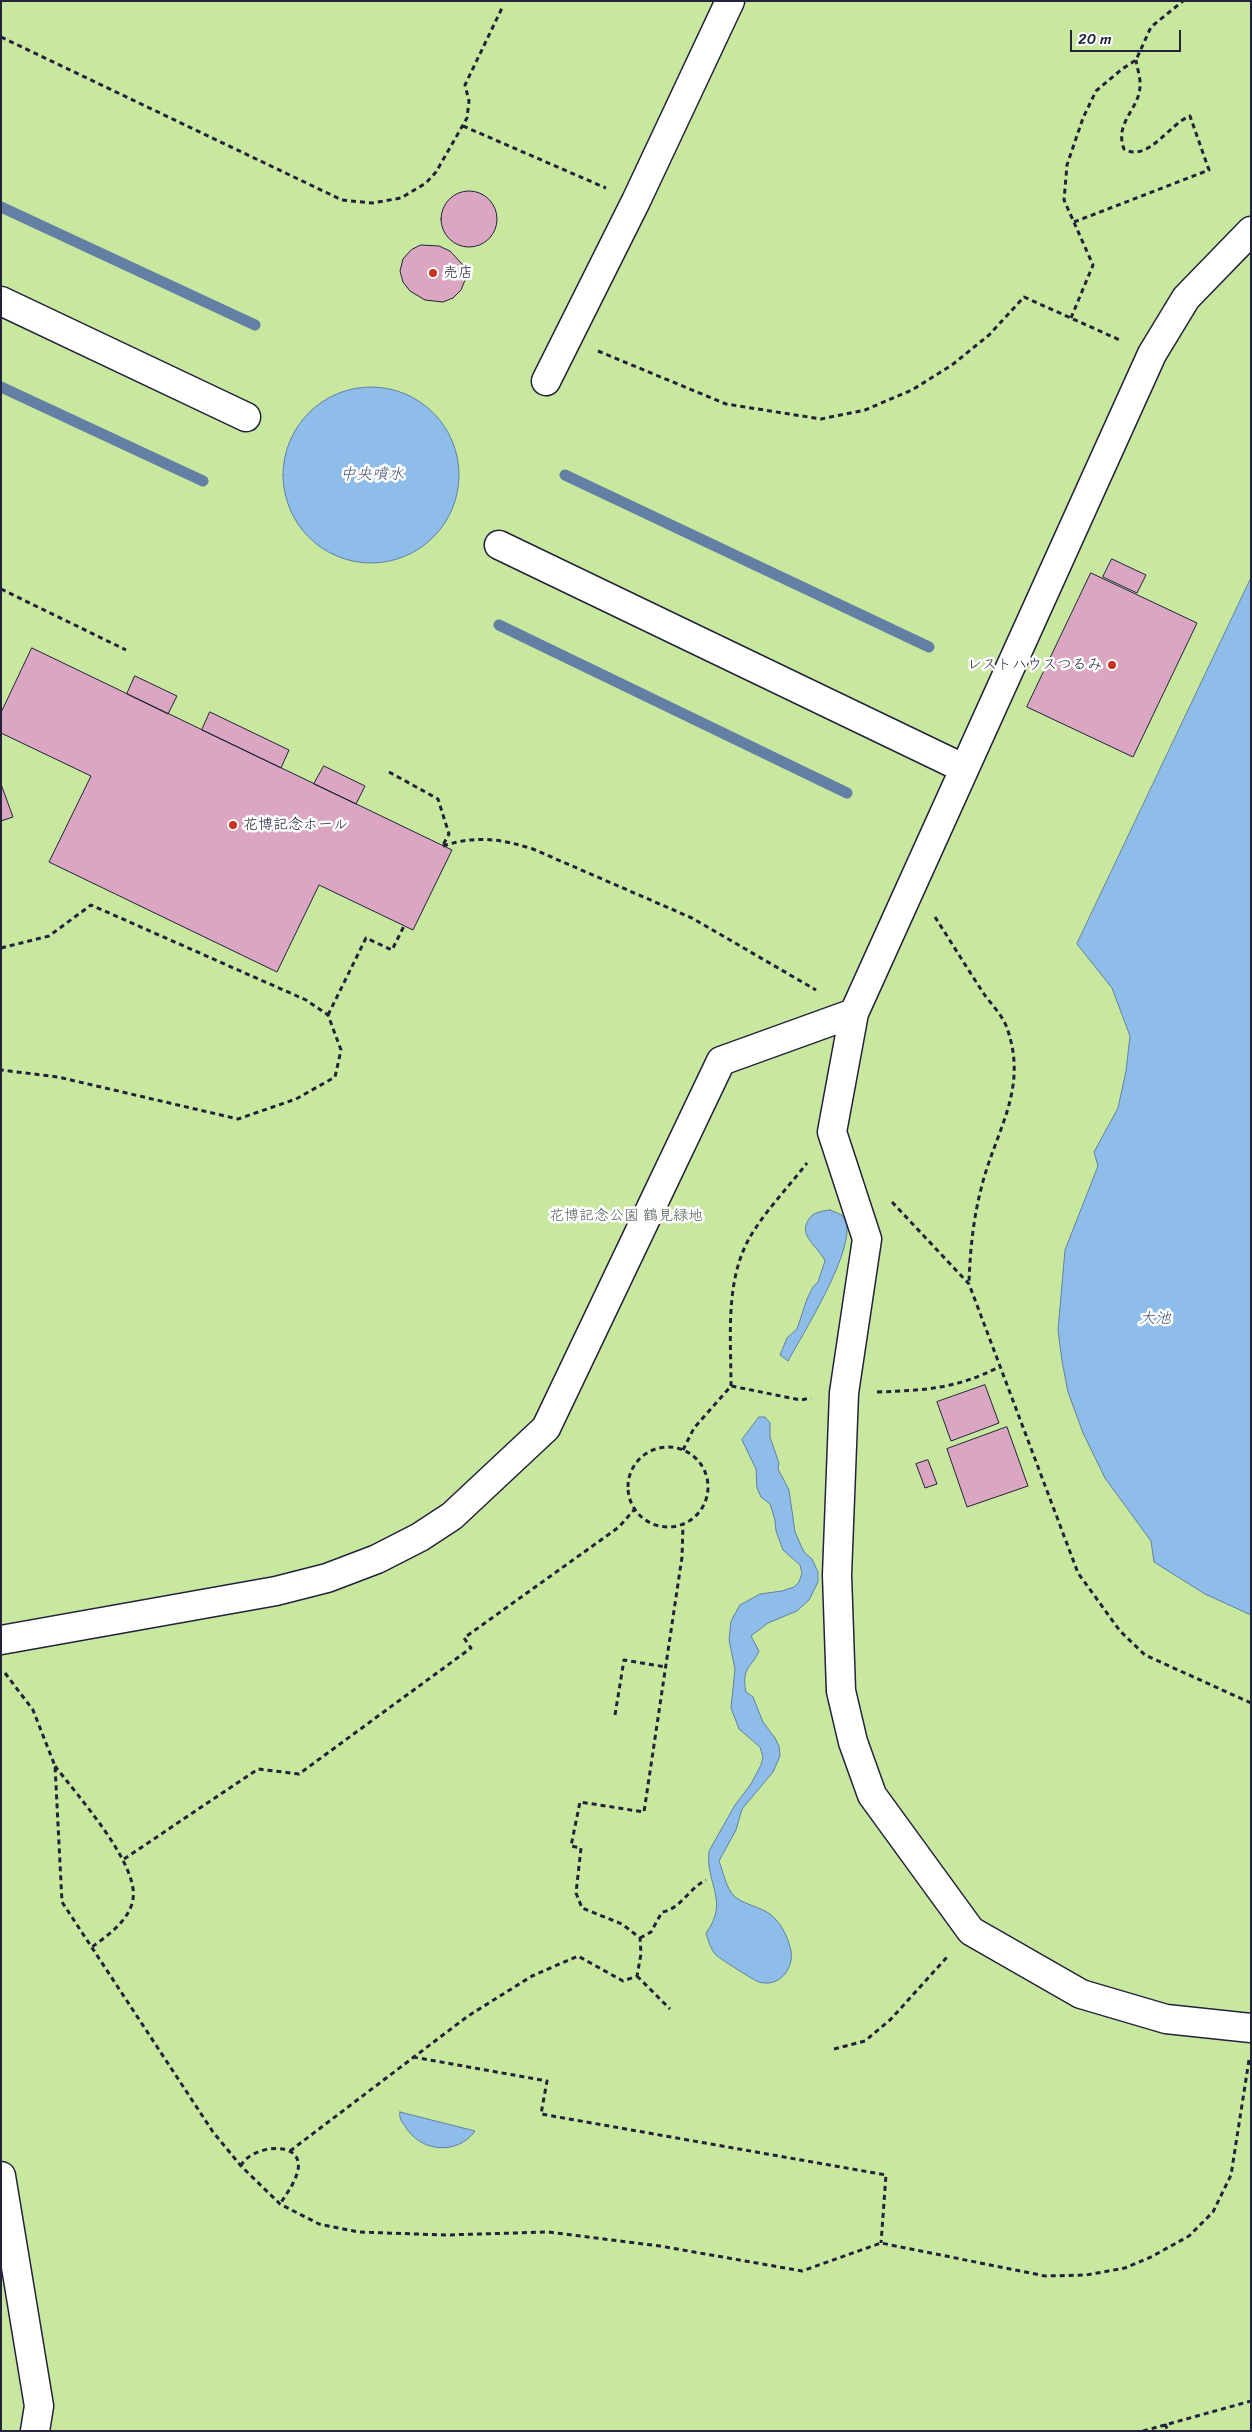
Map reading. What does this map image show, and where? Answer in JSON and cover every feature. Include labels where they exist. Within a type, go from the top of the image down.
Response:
[{"type":"street","points":[[546,381],[636,201],[730,1]]},
{"type":"street","points":[[1251,231],[1186,298],[1152,354],[854,1013],[832,1132],[867,1239],[844,1393],[837,1575],[843,1700],[853,1742],[872,1795],[971,1931],[1081,1994],[1166,2019],[1251,2028]]},
{"type":"street","points":[[1,301],[246,417]]},
{"type":"street","points":[[499,546],[964,768]]},
{"type":"street","points":[[1,1640],[276,1591],[327,1578],[386,1555],[420,1537],[452,1516],[546,1428],[721,1061],[854,1013]]},
{"type":"street","points":[[1,2176],[38,2406],[35,2431]]},
{"type":"path","points":[[1074,222],[1209,170],[1190,116],[1180,120],[1148,149],[1137,153],[1124,149],[1121,141],[1124,126],[1140,88],[1136,60],[1151,26],[1183,1]]},
{"type":"path","points":[[1,37],[342,200],[372,204],[386,202],[414,191],[426,183],[441,166],[462,126],[468,110],[465,85],[502,8]]},
{"type":"path","points":[[1071,318],[1093,265],[1064,200],[1067,165],[1083,118],[1096,91],[1136,60]]},
{"type":"path","points":[[462,126],[636,201]]},
{"type":"path","points":[[568,338],[726,404],[821,419],[865,410],[912,390],[952,365],[988,335],[1024,297],[1152,354]]},
{"type":"path","points":[[1,589],[126,650]]},
{"type":"path","points":[[389,772],[438,799],[449,834],[443,846],[469,839],[495,839],[551,856],[692,918],[854,1013]]},
{"type":"path","points":[[913,882],[1007,1026],[1014,1050],[1016,1068],[1013,1097],[992,1151],[980,1190],[972,1236],[970,1284]]},
{"type":"path","points":[[1,948],[49,936],[90,905],[306,1000],[328,1015],[341,1050],[335,1077],[296,1099],[238,1119],[58,1077],[1,1070]]},
{"type":"path","points":[[328,1015],[366,938],[392,950],[404,926]]},
{"type":"path","points":[[683,1450],[694,1428],[731,1386],[734,1282],[741,1256],[754,1230],[832,1132]]},
{"type":"path","points":[[886,1195],[970,1284],[1078,1573],[1120,1632],[1145,1655],[1251,1703]]},
{"type":"path","points":[[731,1386],[801,1400],[844,1393],[942,1388],[974,1380],[1002,1366]]},
{"type":"path","points":[[668,1447],[683,1450],[702,1465],[708,1487],[701,1510],[683,1525],[667,1527],[652,1525],[634,1510],[628,1488],[628,1480],[635,1465],[646,1454],[668,1447]]},
{"type":"path","points":[[124,1859],[258,1769],[299,1774],[472,1648],[464,1638],[619,1527],[634,1510]]},
{"type":"path","points":[[636,1976],[641,1954],[640,1938],[622,1924],[582,1908],[576,1893],[581,1848],[571,1846],[580,1802],[644,1812],[682,1557],[683,1525]]},
{"type":"path","points":[[615,1715],[624,1660],[666,1667]]},
{"type":"path","points":[[1,1669],[34,1710],[55,1766],[124,1859],[132,1881],[133,1900],[119,1924],[109,1935],[92,1947]]},
{"type":"path","points":[[55,1766],[62,1902],[212,2132],[241,2166],[280,2204],[319,2224],[358,2232],[446,2235],[548,2232],[660,2246],[802,2271],[881,2244],[1045,2276],[1086,2275],[1125,2268],[1189,2236],[1213,2212],[1231,2175],[1251,2052]]},
{"type":"path","points":[[640,1938],[651,1932],[662,1912],[672,1910],[696,1885],[706,1880]]},
{"type":"path","points":[[834,2048],[865,2041],[891,2019],[971,1931]]},
{"type":"path","points":[[290,2151],[468,2016],[516,1986],[568,1959],[578,1956],[623,1981],[636,1976]]},
{"type":"path","points":[[636,1976],[670,2009]]},
{"type":"path","points":[[412,2057],[547,2081],[541,2114],[886,2175],[881,2244]]},
{"type":"path","points":[[241,2166],[243,2161],[257,2152],[280,2148],[290,2151],[298,2163],[298,2170],[294,2182],[280,2204]]},
{"type":"path","points":[[1143,2431],[1251,2401]]},
{"type":"path","points":[[1165,2424],[1168,2431]]},
{"type":"green space","name":"花博記念公園 鶴見緑地","points":[[1,1],[1251,1],[1251,2431],[1,2431]]},
{"type":"water","name":"中央噴水","points":[[362,387],[380,387],[413,397],[439,419],[449,433],[455,449],[459,475],[455,501],[449,517],[427,543],[413,553],[397,559],[380,563],[362,563],[329,553],[303,531],[293,517],[287,501],[283,484],[283,466],[293,433],[315,407],[329,397],[345,391]]},
{"type":"water","name":"大池","points":[[1251,578],[1251,1615],[1205,1594],[1154,1562],[1151,1541],[1105,1478],[1083,1433],[1068,1392],[1058,1330],[1065,1250],[1098,1166],[1094,1152],[1118,1108],[1126,1071],[1130,1036],[1112,988],[1077,944]]},
{"type":"water","points":[[830,1210],[842,1215],[847,1226],[846,1240],[825,1295],[788,1361],[780,1355],[787,1338],[797,1329],[807,1299],[818,1282],[825,1261],[807,1236],[806,1225],[813,1215]]},
{"type":"water","points":[[759,1417],[765,1417],[770,1423],[770,1437],[779,1463],[778,1469],[789,1490],[795,1532],[804,1552],[812,1559],[818,1572],[818,1582],[809,1600],[797,1611],[768,1623],[751,1636],[759,1651],[746,1672],[746,1692],[753,1697],[763,1722],[775,1738],[779,1746],[780,1756],[773,1772],[742,1809],[736,1830],[719,1861],[731,1893],[741,1901],[765,1911],[775,1918],[788,1939],[791,1958],[784,1976],[779,1980],[766,1983],[756,1981],[717,1956],[709,1944],[706,1933],[713,1922],[716,1911],[715,1892],[710,1873],[709,1851],[735,1805],[751,1784],[763,1757],[760,1747],[739,1729],[731,1708],[735,1669],[729,1640],[731,1621],[740,1605],[760,1594],[794,1587],[799,1582],[802,1573],[800,1565],[783,1550],[776,1531],[770,1504],[761,1497],[757,1488],[756,1469],[742,1440]]},
{"type":"water","points":[[400,2112],[475,2131],[459,2144],[439,2148],[429,2146],[412,2135],[401,2121]]},
{"type":"building","points":[[469,191],[489,199],[497,219],[489,239],[469,247],[449,239],[441,219],[449,199]]},
{"type":"building","name":"売店","points":[[421,245],[439,246],[450,251],[462,264],[465,280],[461,290],[453,298],[443,302],[425,300],[410,291],[403,282],[400,271],[403,259],[411,250]]},
{"type":"building","points":[[1112,559],[1146,575],[1137,593],[1103,577]]},
{"type":"building","name":"レストハウスつるみ","points":[[1091,573],[1197,623],[1133,757],[1027,707]]},
{"type":"building","name":"花博記念ホール","points":[[32,648],[452,850],[413,930],[319,885],[277,972],[49,862],[91,776],[1,733],[1,713]]},
{"type":"building","points":[[135,676],[177,696],[168,714],[127,694]]},
{"type":"building","points":[[210,712],[289,750],[281,768],[202,730]]},
{"type":"building","points":[[324,766],[365,786],[356,804],[314,784]]},
{"type":"building","points":[[1,784],[13,817],[1,821]]},
{"type":"building","points":[[985,1385],[999,1423],[951,1441],[937,1402]]},
{"type":"building","points":[[1007,1427],[1028,1486],[967,1507],[947,1449]]},
{"type":"building","points":[[928,1460],[937,1484],[925,1488],[916,1464]]},
{"type":"waterway","points":[[1,207],[255,325]]},
{"type":"waterway","points":[[1,387],[203,481]]},
{"type":"waterway","points":[[565,475],[929,647]]},
{"type":"waterway","points":[[499,625],[847,793]]},
{"type":"place","name":"売店","points":[[433,273]]},
{"type":"place","name":"レストハウスつるみ","points":[[1112,665]]},
{"type":"place","name":"花博記念ホール","points":[[233,825]]}]
